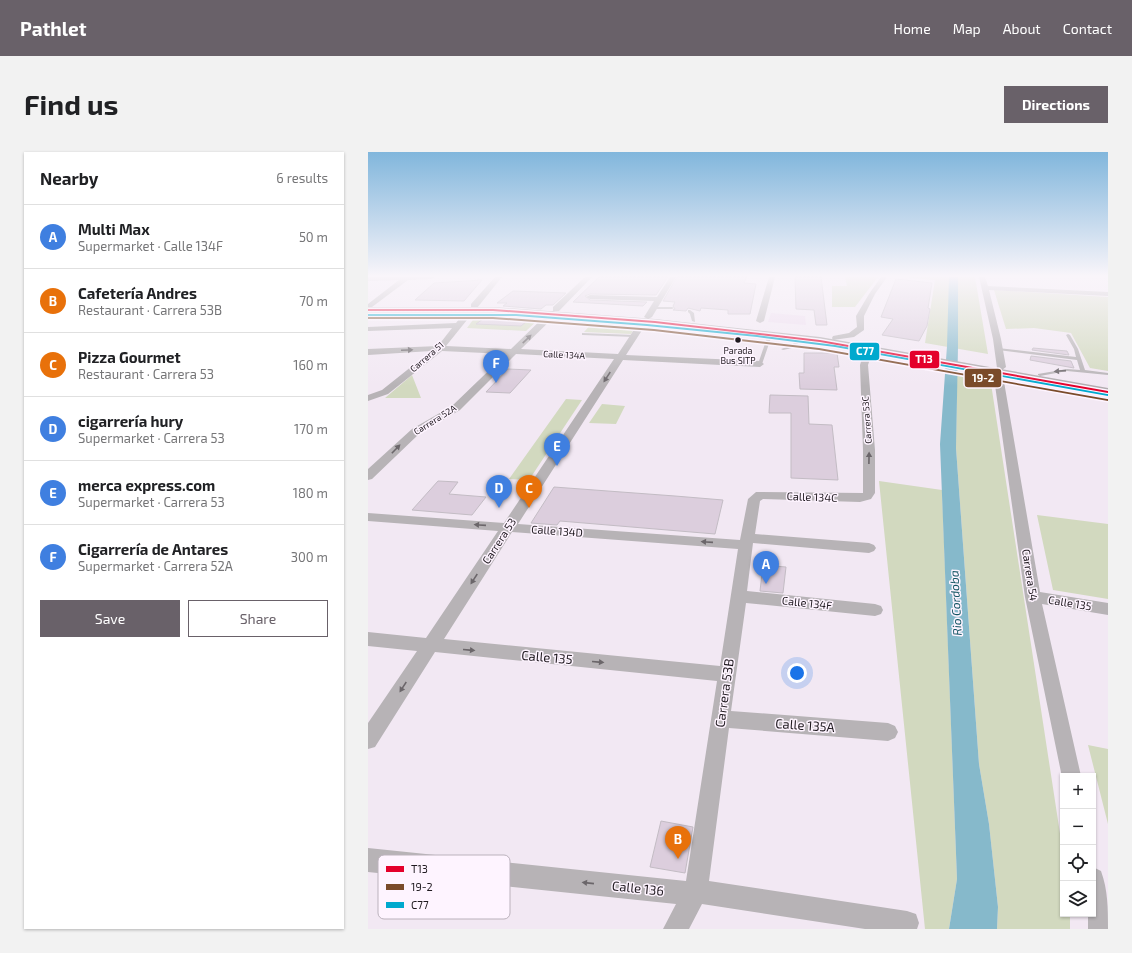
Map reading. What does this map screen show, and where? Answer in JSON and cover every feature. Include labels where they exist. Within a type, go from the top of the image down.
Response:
[{"type":"main road","points":[[608,313],[648,315],[836,338],[934,358]]},
{"type":"main road","points":[[648,315],[770,335],[803,338],[967,363],[1108,392]]},
{"type":"main road","points":[[999,369],[1040,374],[1108,387]]},
{"type":"street","name":"Carrera 51","points":[[372,397],[385,392],[440,348],[469,313]]},
{"type":"street","name":"Carrera 52A","points":[[368,476],[416,431],[456,408],[553,313]]},
{"type":"street","points":[[760,321],[762,313]]},
{"type":"street","points":[[836,338],[857,332],[861,328],[860,316],[861,313]]},
{"type":"street","name":"Carrera 54","points":[[990,313],[998,349],[999,369],[1033,597],[1070,773]]},
{"type":"street","name":"Carrera 53","points":[[368,740],[648,315]]},
{"type":"street","points":[[368,329],[459,325]]},
{"type":"street","name":"Calle 134A","points":[[368,352],[440,348],[760,364]]},
{"type":"street","name":"Carrera 53C","points":[[867,496],[869,450],[864,365],[866,358],[878,350]]},
{"type":"street","name":"Calle 134C","points":[[758,497],[760,495],[860,498],[867,496]]},
{"type":"street","name":"Carrera 53B","points":[[676,929],[696,891],[746,542],[754,500],[758,497]]},
{"type":"street","name":"Calle 134D","points":[[368,517],[508,528],[869,548]]},
{"type":"street","name":"Calle 134F","points":[[738,596],[875,610]]},
{"type":"street","name":"Calle 135","points":[[1033,597],[1108,610]]},
{"type":"street","name":"Calle 135","points":[[368,639],[727,674]]},
{"type":"street","name":"Calle 135A","points":[[720,719],[888,732]]},
{"type":"street","name":"Calle 136","points":[[368,860],[378,861]]},
{"type":"street","name":"Calle 136","points":[[510,875],[689,893],[696,891],[906,923]]},
{"type":"street","points":[[1093,881],[1100,911],[1101,929]]},
{"type":"lane","points":[[648,315],[654,313]]},
{"type":"lane","points":[[692,313],[694,321]]},
{"type":"lane","points":[[583,334],[634,336]]},
{"type":"lane","points":[[760,364],[768,347],[770,335]]},
{"type":"lane","points":[[1068,335],[1083,371]]},
{"type":"lane","points":[[783,349],[791,347],[803,338]]},
{"type":"lane","points":[[998,349],[1079,359]]},
{"type":"lane","points":[[1040,374],[1053,371],[1083,371],[1108,374]]},
{"type":"shaded area","points":[[771,313],[774,313],[805,316],[806,325],[768,322]]},
{"type":"green space","points":[[478,313],[541,317],[526,331],[467,328]]},
{"type":"green space","points":[[930,313],[981,313],[988,354],[925,343]]},
{"type":"green space","points":[[1001,313],[1108,313],[1108,371],[1090,368],[1071,333],[1034,328],[1006,329]]},
{"type":"green space","points":[[594,321],[636,325],[631,334],[584,332]]},
{"type":"green space","points":[[957,372],[990,377],[1060,833],[1060,917],[1070,917],[1070,929],[997,929],[998,907],[989,824],[979,764],[956,448]]},
{"type":"green space","points":[[412,375],[421,398],[385,398]]},
{"type":"green space","points":[[566,399],[582,400],[529,480],[509,479]]},
{"type":"green space","points":[[602,404],[625,406],[616,424],[589,423]]},
{"type":"green space","points":[[879,481],[942,490],[957,879],[949,929],[925,929]]},
{"type":"green space","points":[[1037,515],[1108,524],[1108,599],[1053,590]]},
{"type":"green space","points":[[1088,745],[1108,749],[1108,824],[1096,773]]},
{"type":"water","name":"Rio Cordoba","points":[[948,313],[958,313],[956,448],[979,764],[989,824],[998,907],[997,929],[949,929],[957,879],[940,444]]},
{"type":"building","points":[[728,313],[750,313],[750,314]]},
{"type":"building","points":[[814,313],[826,313],[827,325],[816,325]]},
{"type":"building","points":[[882,313],[929,313],[927,326],[919,341],[882,335],[893,319],[881,317]]},
{"type":"building","points":[[490,314],[532,317],[521,326],[476,324]]},
{"type":"building","points":[[1033,348],[1067,351],[1069,355],[1032,350]]},
{"type":"building","points":[[804,353],[837,353],[839,367],[834,367],[837,390],[800,389],[799,373],[804,373]]},
{"type":"building","points":[[1031,356],[1071,361],[1074,368],[1030,360]]},
{"type":"building","points":[[508,369],[531,370],[510,393],[486,392]]},
{"type":"building","points":[[770,395],[808,396],[809,424],[832,425],[838,480],[791,478],[791,413],[769,413]]},
{"type":"building","points":[[438,481],[458,482],[449,494],[486,497],[472,515],[412,510]]},
{"type":"building","points":[[554,487],[723,500],[715,534],[560,521],[557,525],[531,523]]},
{"type":"building","points":[[763,565],[786,567],[783,593],[760,591]]},
{"type":"building","points":[[661,821],[693,827],[685,873],[650,867]]},
{"type":"transit line","name":"T13","points":[[537,313],[655,322],[820,341],[1108,392]]},
{"type":"transit line","name":"C77","points":[[368,315],[516,315],[647,325],[757,336],[835,346],[1107,395]]},
{"type":"transit line","name":"19-2","points":[[368,318],[493,318],[654,330],[819,349],[1107,400]]},
{"type":"place","name":"Parada Bus SITP","points":[[738,340]]},
{"type":"place","name":"Cigarrería de Antares","points":[[496,383]]},
{"type":"place","name":"merca express.com","points":[[557,466]]},
{"type":"place","name":"cigarrería hury","points":[[499,508]]},
{"type":"place","name":"Pizza Gourmet","points":[[529,508]]},
{"type":"place","name":"Multi Max","points":[[766,584]]},
{"type":"place","name":"Cafetería Andres","points":[[678,859]]}]
